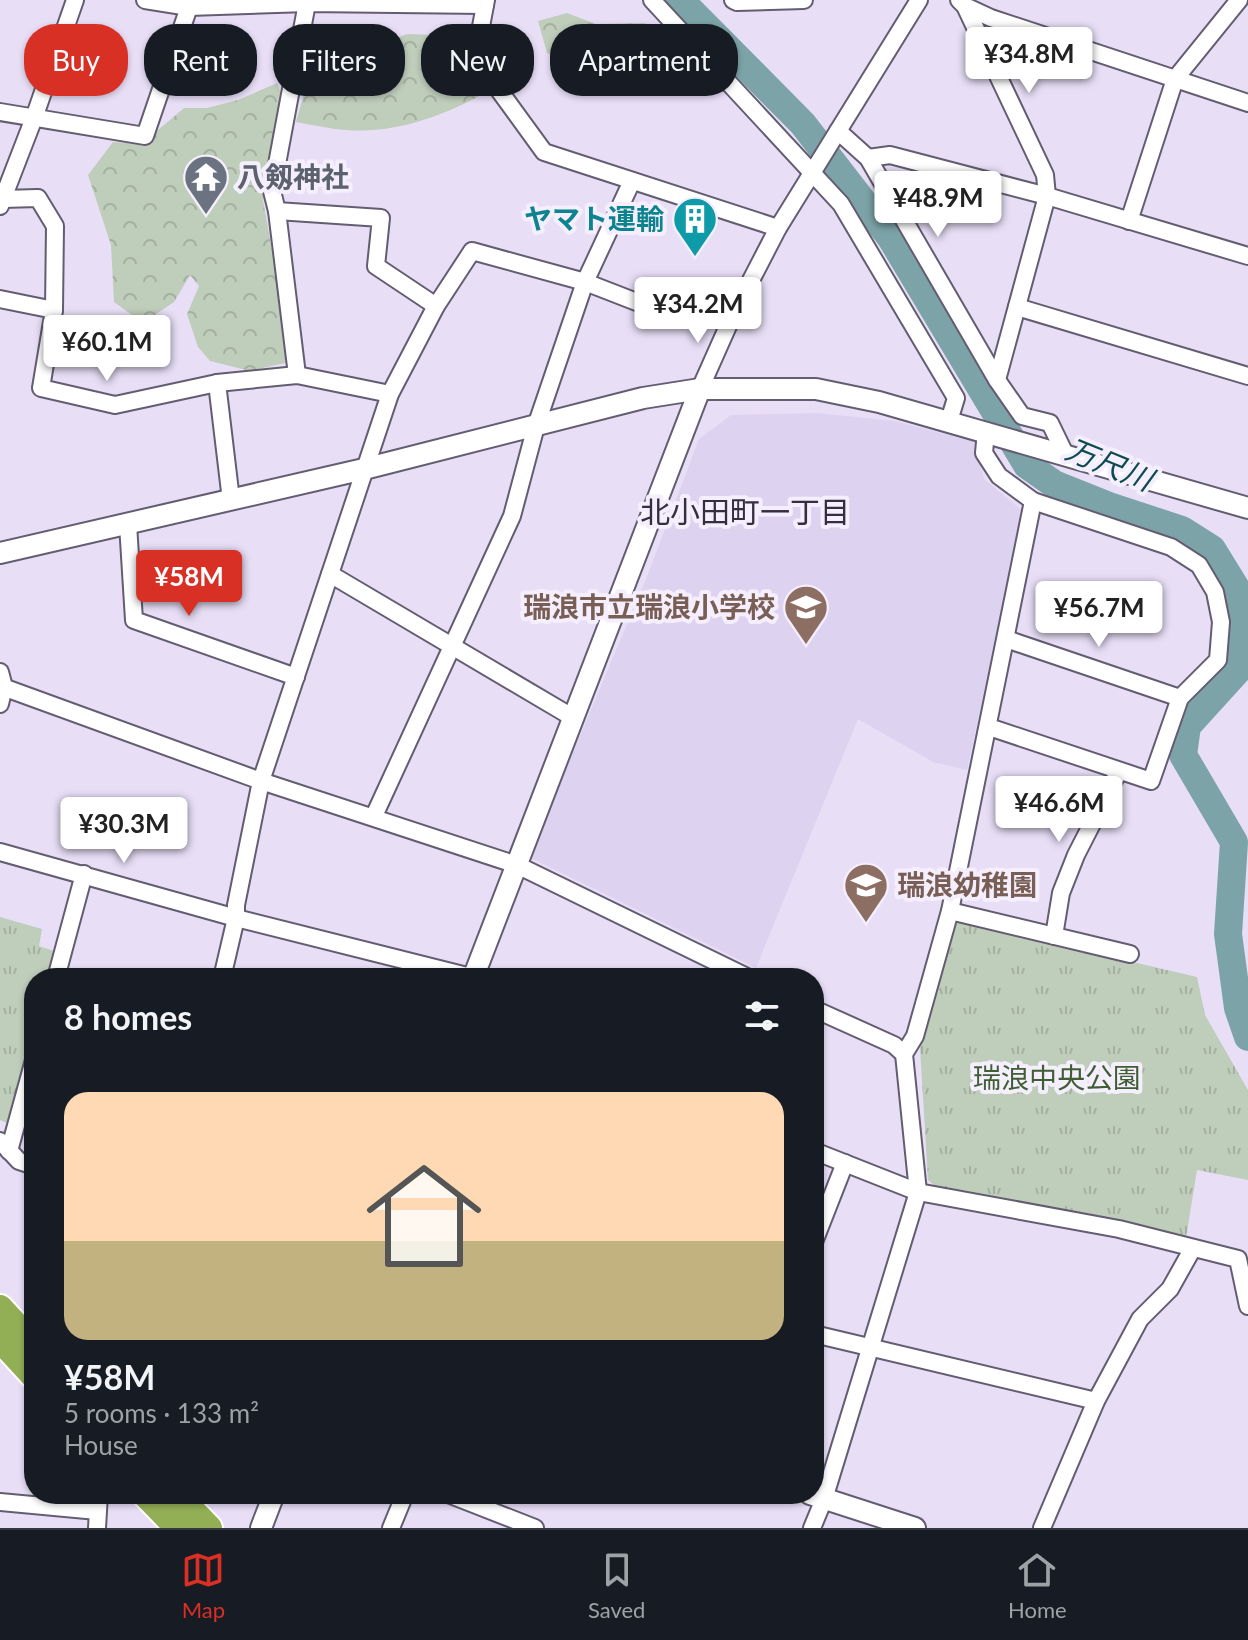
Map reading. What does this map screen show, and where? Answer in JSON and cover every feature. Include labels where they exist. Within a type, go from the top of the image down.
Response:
[{"type":"highway","points":[[0,1308],[24,1334]]},
{"type":"highway","points":[[0,1339],[24,1365]]},
{"type":"highway","points":[[155,1504],[178,1528]]},
{"type":"highway","points":[[186,1504],[209,1528]]},
{"type":"street","points":[[75,0],[1,203],[38,198],[55,226],[54,310],[41,388],[115,405],[217,383],[297,375],[390,394]]},
{"type":"street","points":[[145,0],[189,7],[485,2],[476,53],[488,75],[544,152],[778,228]]},
{"type":"street","points":[[652,0],[841,204],[956,398],[949,421]]},
{"type":"street","points":[[733,0],[804,0]]},
{"type":"street","points":[[1129,221],[1175,79],[1239,0]]},
{"type":"street","points":[[478,968],[700,389],[732,317],[778,228],[913,2]]},
{"type":"street","points":[[297,375],[272,191],[307,3]]},
{"type":"street","points":[[962,3],[991,18],[1248,103]]},
{"type":"street","points":[[962,3],[1045,175],[1047,196],[997,380]]},
{"type":"street","points":[[0,112],[145,136],[189,7]]},
{"type":"street","points":[[838,131],[868,158],[997,380],[1022,416],[1050,423],[1065,454]]},
{"type":"street","points":[[868,158],[890,155],[1047,196],[1248,256]]},
{"type":"street","points":[[374,816],[512,516],[536,426],[585,282],[632,181]]},
{"type":"street","points":[[277,211],[381,218],[376,266],[436,306]]},
{"type":"street","points":[[224,968],[261,781],[364,469],[390,394],[436,306],[472,251],[585,282],[652,308],[732,317]]},
{"type":"street","points":[[0,299],[54,310]]},
{"type":"street","points":[[1017,307],[1248,376]]},
{"type":"street","points":[[217,383],[231,500]]},
{"type":"street","points":[[0,553],[364,469],[643,398],[700,389],[816,389],[986,431],[1248,508]]},
{"type":"street","points":[[986,431],[984,453],[999,476],[1033,501],[1171,547],[1199,565],[1215,592],[1221,622],[1218,660],[1180,698],[1151,781],[989,727]]},
{"type":"street","points":[[824,1477],[872,1347],[918,1192],[904,1054],[915,1036],[950,911],[1033,501]]},
{"type":"street","points":[[128,524],[134,620],[296,677]]},
{"type":"street","points":[[330,574],[572,717]]},
{"type":"street","points":[[1006,639],[1180,698]]},
{"type":"street","points":[[0,704],[1,682],[261,781],[517,865],[728,968]]},
{"type":"street","points":[[1054,936],[1066,880],[1119,771]]},
{"type":"street","points":[[0,852],[236,918],[434,968]]},
{"type":"street","points":[[59,968],[84,874]]},
{"type":"street","points":[[950,911],[1130,954]]},
{"type":"street","points":[[824,1014],[894,1045],[904,1054]]},
{"type":"street","points":[[24,1090],[5,1146],[24,1163]]},
{"type":"street","points":[[824,1155],[918,1192],[1119,1229],[1243,1260],[1248,1306]]},
{"type":"street","points":[[824,1217],[845,1163]]},
{"type":"street","points":[[1042,1528],[1096,1401],[1140,1319],[1170,1289],[1193,1248]]},
{"type":"street","points":[[824,1336],[1096,1401]]},
{"type":"street","points":[[824,1498],[915,1528]]},
{"type":"street","points":[[0,1502],[98,1511]]},
{"type":"street","points":[[261,1528],[270,1504]]},
{"type":"street","points":[[391,1528],[401,1504]]},
{"type":"street","points":[[474,1504],[535,1528]]},
{"type":"street","points":[[812,1528],[816,1504]]},
{"type":"shaded area","name":"瑞浪市立瑞浪小学校","points":[[818,413],[895,421],[975,442],[984,479],[1023,511],[967,770],[933,762],[858,719],[756,968],[529,857],[648,574],[699,439],[731,415]]},
{"type":"green space","points":[[567,13],[596,24],[550,24],[550,54],[538,21]]},
{"type":"green space","points":[[421,34],[421,96],[479,96],[418,122],[382,129],[346,130],[296,122],[303,96],[405,96],[405,35]]},
{"type":"green space","points":[[273,85],[273,96],[282,96],[284,102],[263,200],[287,333],[285,363],[250,371],[210,361],[198,347],[187,314],[199,286],[190,275],[174,302],[143,323],[114,302],[111,245],[88,175],[113,142],[148,144],[158,130],[184,108],[207,108],[257,96],[257,92]]},
{"type":"green space","points":[[0,917],[42,929],[39,946],[54,951],[50,968],[24,968],[24,1061],[7,1123],[0,1120]]},
{"type":"green space","name":"瑞浪中央公園","points":[[962,922],[1197,977],[1205,1015],[1248,1090],[1248,1180],[1197,1170],[1186,1238],[939,1190],[928,1180],[920,1048],[952,925]]},
{"type":"waterway","name":"万尺川","points":[[680,0],[803,124],[891,238],[1027,465],[1054,484],[1182,530],[1212,549],[1236,588],[1244,629],[1237,671],[1187,726],[1183,755],[1234,842],[1228,934],[1238,1008],[1248,1037]]},
{"type":"place","name":"八剱神社","points":[[206,216]]},
{"type":"place","name":"ヤマト運輸","points":[[695,258]]},
{"type":"place","name":"瑞浪市立瑞浪小学校","points":[[806,646]]},
{"type":"place","name":"瑞浪幼稚園","points":[[866,924]]},
{"type":"district","name":"北小田町一丁目","points":[[745,513]]}]
